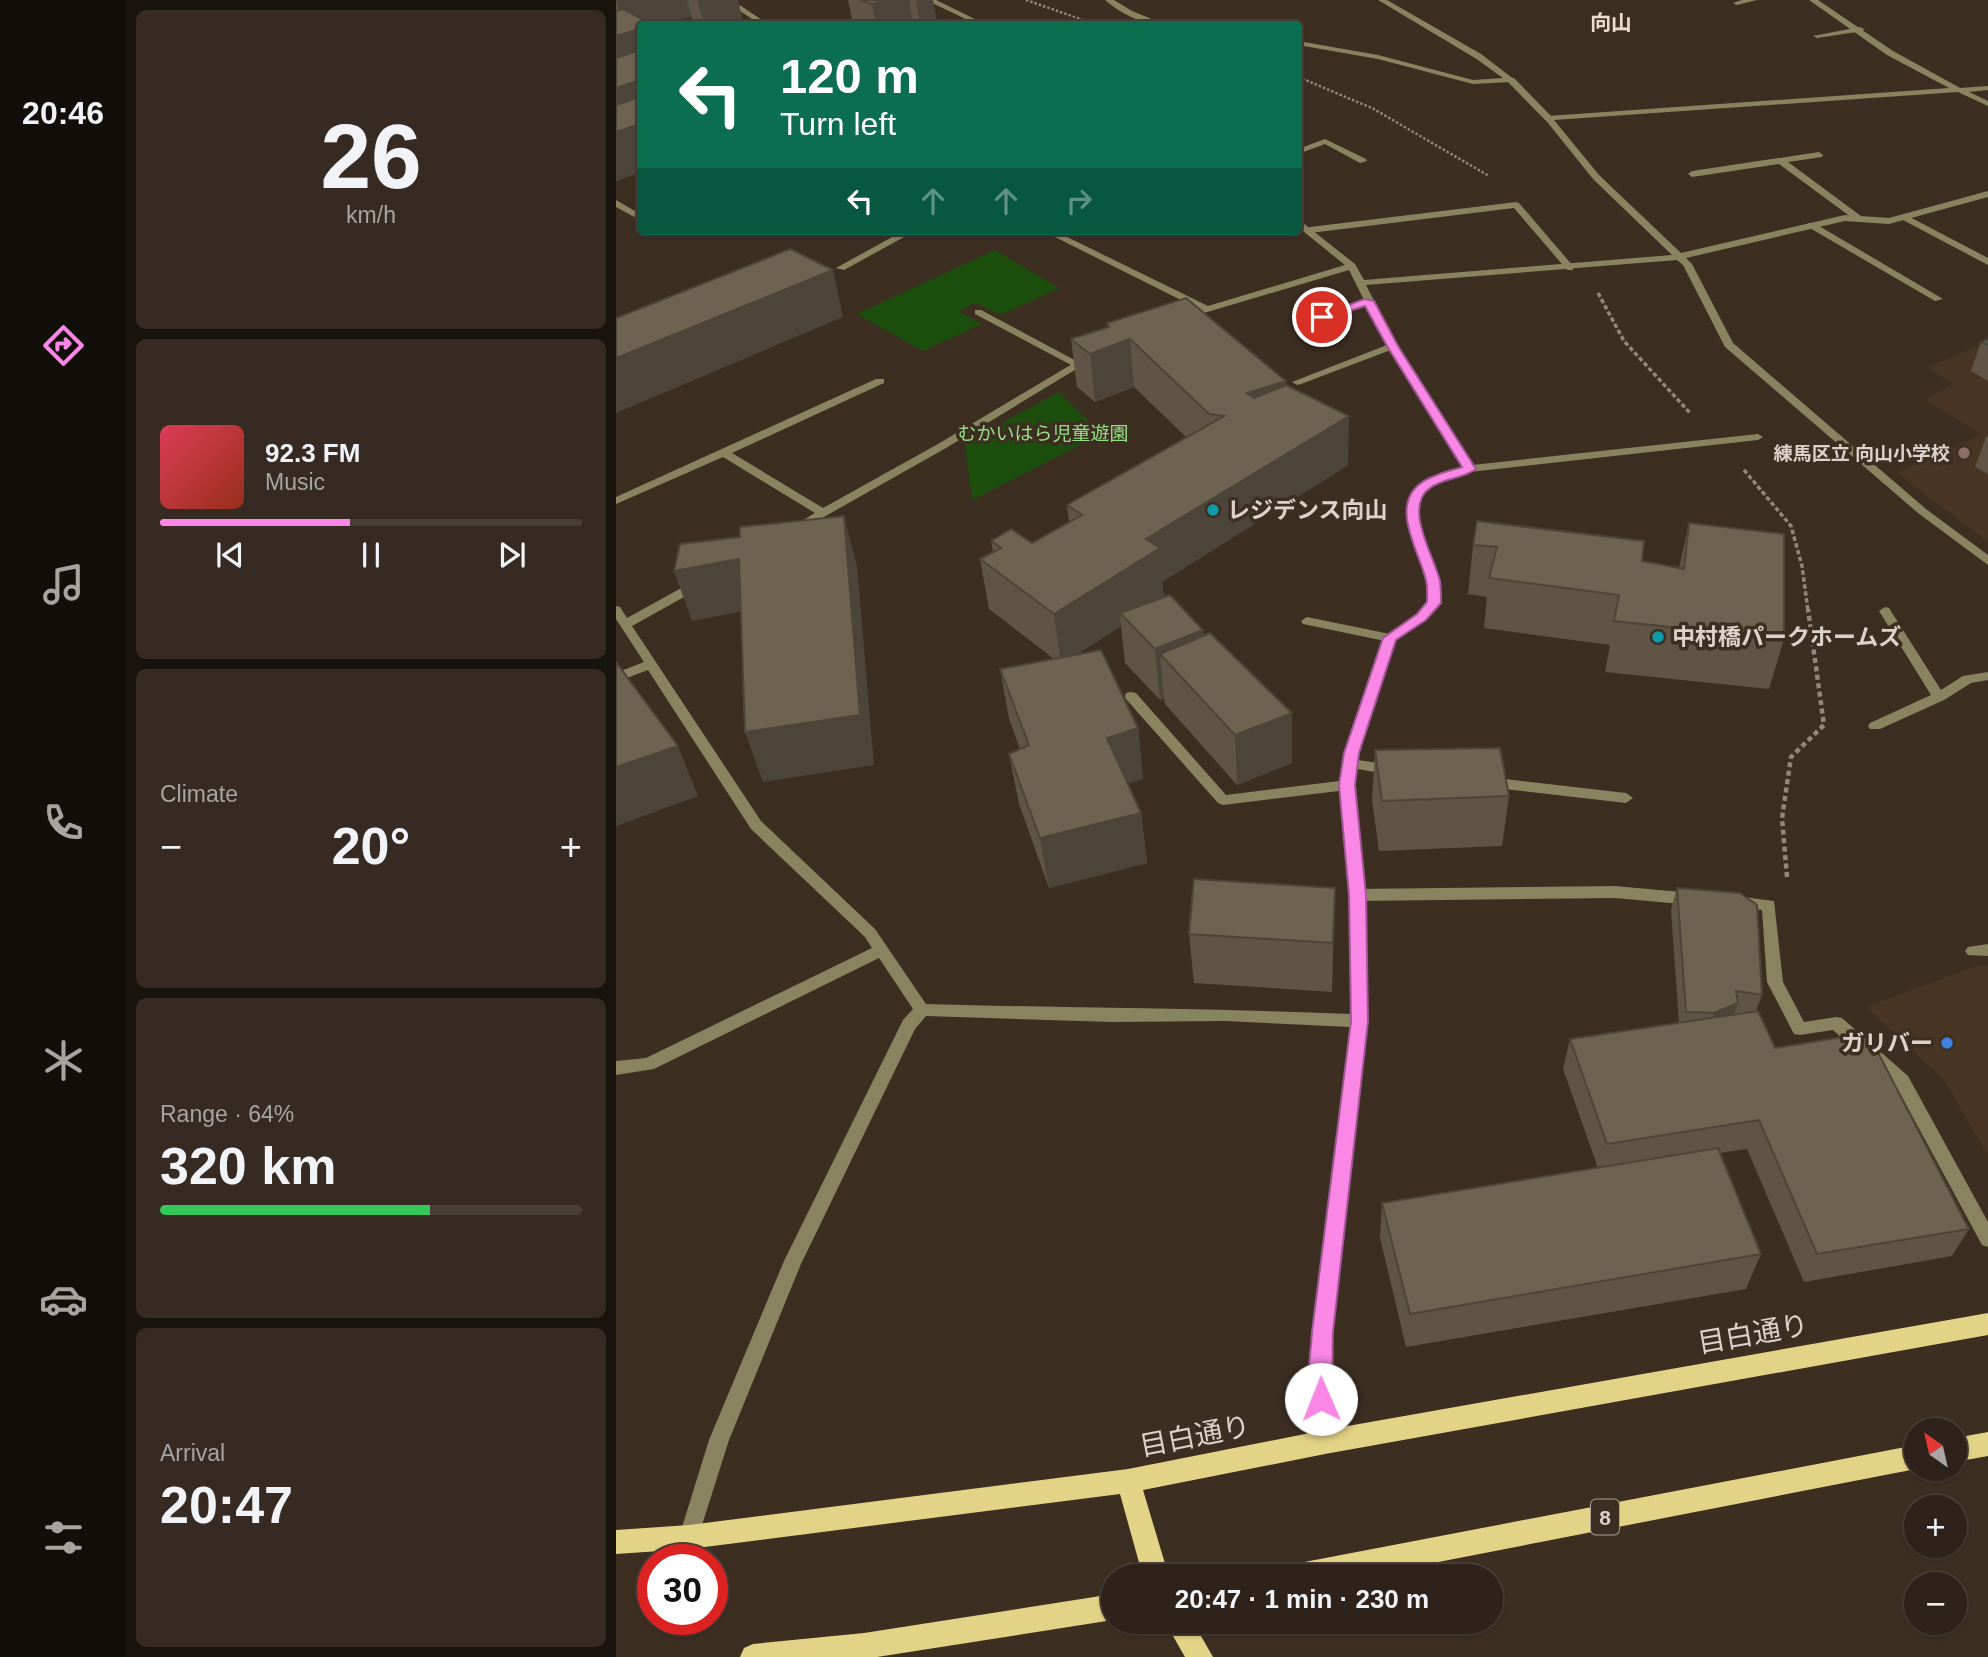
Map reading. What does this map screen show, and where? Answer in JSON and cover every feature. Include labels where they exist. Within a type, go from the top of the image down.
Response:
[{"type":"main road","name":"目白通り","points":[[616,1542],[689,1537],[1128,1481],[1325,1442],[1988,1324]]},
{"type":"main road","points":[[1967,1448],[1988,1444]]},
{"type":"main road","name":"8","points":[[1361,1564],[1904,1459]]},
{"type":"main road","points":[[1128,1481],[1152,1564]]},
{"type":"main road","points":[[754,1657],[864,1646],[1101,1609]]},
{"type":"main road","points":[[1186,1634],[1200,1657]]},
{"type":"street","points":[[727,0],[759,21]]},
{"type":"street","points":[[930,0],[975,21]]},
{"type":"street","points":[[1109,0],[1129,13],[1152,21]]},
{"type":"street","points":[[1382,0],[1478,56],[1511,80],[1549,118],[1597,177],[1687,264],[1729,345],[1922,511],[1988,561]]},
{"type":"street","points":[[1737,3],[1753,0]]},
{"type":"street","points":[[1813,0],[1860,29],[1891,53],[1988,104]]},
{"type":"street","points":[[1817,36],[1860,29]]},
{"type":"street","points":[[1302,44],[1378,57],[1473,82],[1511,80]]},
{"type":"street","points":[[1549,118],[1988,88]]},
{"type":"street","points":[[1302,150],[1325,141],[1363,161]]},
{"type":"street","points":[[1692,174],[1819,155]]},
{"type":"street","points":[[1781,161],[1858,218]]},
{"type":"street","points":[[1362,283],[1583,267],[1678,256],[1845,218],[1889,221],[1988,194]]},
{"type":"street","points":[[616,203],[637,215]]},
{"type":"street","points":[[1310,230],[1516,205],[1570,268]]},
{"type":"street","points":[[1904,217],[1988,262]]},
{"type":"street","points":[[1302,225],[1352,266],[1392,346],[1469,469]]},
{"type":"street","points":[[1811,225],[1938,299]]},
{"type":"street","points":[[841,268],[903,235]]},
{"type":"street","points":[[1056,235],[1207,309]]},
{"type":"street","points":[[1168,321],[1352,266]]},
{"type":"street","points":[[1299,325],[1368,301]]},
{"type":"street","points":[[978,312],[1077,364]]},
{"type":"street","points":[[1297,382],[1392,346]]},
{"type":"street","points":[[789,532],[942,446],[1098,352]]},
{"type":"street","points":[[616,501],[880,381]]},
{"type":"street","points":[[1325,1442],[1320,1377],[1323,1332],[1359,1021],[1357,895],[1347,785],[1352,753],[1390,638],[1422,617],[1434,603],[1433,582],[1415,531],[1413,503],[1416,494],[1427,483],[1469,469],[1758,437]]},
{"type":"street","points":[[723,452],[824,513]]},
{"type":"street","points":[[626,624],[708,578]]},
{"type":"street","points":[[616,610],[756,825],[870,933],[922,1010]]},
{"type":"street","points":[[1885,611],[1939,696]]},
{"type":"street","points":[[1307,621],[1390,638]]},
{"type":"street","points":[[616,678],[651,664]]},
{"type":"street","points":[[1875,726],[1914,710],[1968,680],[1988,676]]},
{"type":"street","points":[[1130,696],[1223,800],[1347,785]]},
{"type":"street","points":[[1350,764],[1403,771]]},
{"type":"street","points":[[1469,780],[1626,799]]},
{"type":"street","points":[[1357,895],[1615,892],[1769,905],[1775,982],[1800,1029],[1836,1023],[1902,1081],[1988,1239]]},
{"type":"street","points":[[616,1068],[648,1065],[881,950]]},
{"type":"street","points":[[922,1010],[1111,1016],[1225,1015],[1359,1021]]},
{"type":"street","points":[[689,1537],[719,1440],[793,1261],[909,1025],[922,1010]]},
{"type":"path","points":[[1026,0],[1088,21]]},
{"type":"path","points":[[1302,79],[1382,113],[1497,181]]},
{"type":"path","points":[[1583,267],[1625,341],[1673,397],[1720,441],[1791,526],[1802,566],[1824,725],[1790,757],[1782,818],[1787,881]]},
{"type":"shaded area","name":"練馬区立 向山小学校","points":[[1988,342],[1988,542],[1897,473],[1982,434],[1925,400],[1953,384],[1927,367]]},
{"type":"shaded area","name":"ガリバー","points":[[1976,966],[1988,966],[1988,1156],[1944,1080],[1866,1007]]},
{"type":"green space","points":[[995,250],[1059,288],[1001,315],[976,303],[958,311],[982,324],[923,351],[857,314]]},
{"type":"green space","name":"むかいはら児童遊園","points":[[1059,392],[1102,434],[972,500],[965,443]]},
{"type":"building","points":[[860,0],[884,0],[872,4]]},
{"type":"building","points":[[623,9],[646,21],[637,21],[637,30],[616,36],[616,11]]},
{"type":"building","points":[[637,51],[637,81],[616,88],[616,58]]},
{"type":"building","points":[[637,98],[637,125],[616,132],[616,105]]},
{"type":"building","points":[[790,249],[833,270],[616,358],[616,318]]},
{"type":"building","points":[[1186,298],[1286,381],[1247,393],[1254,398],[1286,385],[1349,416],[1146,539],[1160,548],[1054,614],[980,559],[1001,548],[991,541],[1011,529],[1032,543],[1082,515],[1067,505],[1224,416],[1209,414],[1130,339],[1090,354],[1071,339],[1109,327],[1107,323]]},
{"type":"building","points":[[844,516],[860,715],[745,732],[739,559],[674,571],[680,544],[740,537],[740,527]]},
{"type":"building","points":[[1477,521],[1644,541],[1642,561],[1684,569],[1689,523],[1784,534],[1784,639],[1614,621],[1619,595],[1489,578],[1497,547],[1473,545]]},
{"type":"building","points":[[1170,595],[1203,630],[1155,649],[1120,613]]},
{"type":"building","points":[[1210,633],[1292,713],[1235,735],[1160,654]]},
{"type":"building","points":[[1101,650],[1138,728],[1107,738],[1141,813],[1040,838],[1009,754],[1029,745],[1000,669]]},
{"type":"building","points":[[616,662],[678,746],[616,767]]},
{"type":"building","points":[[1500,748],[1509,796],[1382,801],[1375,750]]},
{"type":"building","points":[[1194,879],[1335,888],[1333,943],[1189,934]]},
{"type":"building","points":[[1677,888],[1740,893],[1757,905],[1762,995],[1736,991],[1738,1003],[1714,1013],[1686,1012]]},
{"type":"building","points":[[1758,1011],[1775,1048],[1868,1033],[1969,1229],[1817,1254],[1759,1120],[1607,1144],[1570,1039]]},
{"type":"building","points":[[1718,1148],[1761,1254],[1410,1314],[1382,1203]]},
{"type":"place","name":"練馬区立 向山小学校","points":[[1964,453]]},
{"type":"place","name":"レジデンス向山","points":[[1213,510]]},
{"type":"place","name":"中村橋パークホームズ","points":[[1658,637]]},
{"type":"place","name":"ガリバー","points":[[1947,1043]]},
{"type":"district","name":"向山","points":[[1611,22]]},
{"type":"route","points":[[1321,1399],[1323,1332],[1359,1021],[1357,895],[1347,785],[1352,753],[1390,638],[1422,617],[1434,603],[1433,582],[1415,531],[1413,503],[1416,494],[1427,483],[1452,472],[1469,469],[1392,346],[1368,301],[1322,317]]}]
